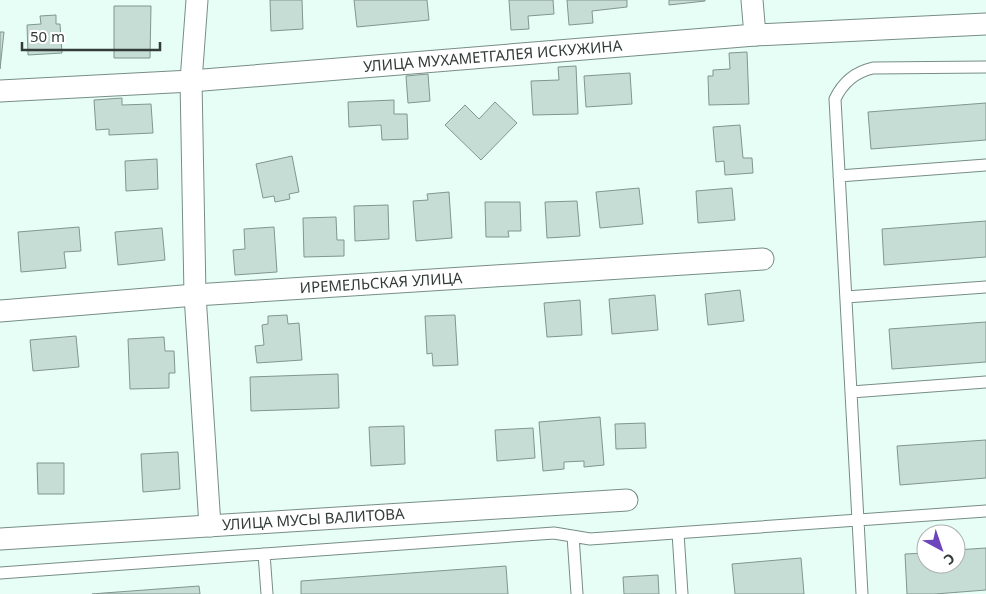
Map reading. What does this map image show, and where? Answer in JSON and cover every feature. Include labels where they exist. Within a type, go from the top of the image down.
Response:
[{"type":"street","points":[[197,0],[191,81],[195,295],[210,526]]},
{"type":"street","points":[[752,0],[755,35]]},
{"type":"street","name":"УЛИЦА МУХАМЕТГАЛЕЯ ИСКУЖИНА","points":[[0,91],[191,81],[755,35],[986,24]]},
{"type":"street","name":"ИРЕМЕЛЬСКАЯ УЛИЦА","points":[[0,311],[195,295],[763,259]]},
{"type":"street","name":"УЛИЦА МУСЫ ВАЛИТОВА","points":[[0,539],[627,500]]},
{"type":"lane","points":[[862,594],[835,99],[842,86],[856,74],[873,68],[986,67]]},
{"type":"lane","points":[[839,176],[986,165]]},
{"type":"lane","points":[[846,297],[986,287]]},
{"type":"lane","points":[[851,392],[986,382]]},
{"type":"lane","points":[[0,573],[554,533],[590,539],[986,511]]},
{"type":"lane","points":[[678,533],[682,594]]},
{"type":"lane","points":[[573,536],[577,594]]},
{"type":"lane","points":[[264,554],[266,594]]},
{"type":"building","points":[[270,0],[302,0],[303,29],[271,31]]},
{"type":"building","points":[[354,0],[427,0],[429,20],[357,27]]},
{"type":"building","points":[[509,0],[553,0],[554,14],[528,16],[529,29],[511,30]]},
{"type":"building","points":[[567,0],[627,0],[627,7],[592,11],[593,23],[569,25]]},
{"type":"building","points":[[669,0],[705,0],[705,1],[669,5]]},
{"type":"building","points":[[114,6],[151,6],[150,58],[114,58]]},
{"type":"building","points":[[56,15],[56,24],[60,24],[62,53],[28,55],[27,25],[41,24],[40,16]]},
{"type":"building","points":[[0,32],[4,32],[0,69]]},
{"type":"building","points":[[747,52],[749,104],[709,105],[708,76],[713,76],[713,70],[730,69],[729,53]]},
{"type":"building","points":[[576,66],[578,114],[533,115],[531,81],[559,80],[558,67]]},
{"type":"building","points":[[630,73],[632,104],[586,107],[584,76]]},
{"type":"building","points":[[428,74],[430,101],[408,103],[406,76]]},
{"type":"building","points":[[122,98],[122,105],[151,104],[153,133],[109,135],[109,129],[96,130],[94,100]]},
{"type":"building","points":[[394,100],[394,114],[407,114],[408,139],[382,140],[381,125],[349,127],[348,102]]},
{"type":"building","points":[[495,102],[517,123],[481,160],[445,125],[465,105],[479,119]]},
{"type":"building","points":[[986,103],[986,140],[871,149],[868,112]]},
{"type":"building","points":[[740,125],[743,158],[752,158],[753,173],[725,175],[724,161],[716,162],[713,127]]},
{"type":"building","points":[[292,156],[299,192],[289,194],[290,199],[275,202],[274,196],[263,198],[256,164]]},
{"type":"building","points":[[157,159],[158,189],[126,191],[125,161]]},
{"type":"building","points":[[639,188],[643,224],[600,228],[596,192]]},
{"type":"building","points":[[732,188],[735,220],[698,223],[696,191]]},
{"type":"building","points":[[449,192],[452,238],[416,241],[413,201],[428,200],[427,194]]},
{"type":"building","points":[[577,201],[580,236],[547,238],[545,202]]},
{"type":"building","points":[[485,202],[520,202],[521,231],[508,231],[509,237],[486,237]]},
{"type":"building","points":[[388,205],[389,239],[355,241],[354,206]]},
{"type":"building","points":[[336,217],[337,240],[344,240],[344,256],[304,257],[303,218]]},
{"type":"building","points":[[986,221],[986,257],[884,265],[882,229]]},
{"type":"building","points":[[79,227],[81,251],[64,252],[66,268],[21,272],[18,232]]},
{"type":"building","points":[[274,227],[277,272],[235,275],[233,250],[245,249],[244,229]]},
{"type":"building","points":[[162,228],[165,260],[118,265],[115,232]]},
{"type":"building","points":[[740,290],[744,321],[708,325],[705,294]]},
{"type":"building","points":[[655,295],[658,330],[612,334],[609,299]]},
{"type":"building","points":[[580,300],[582,335],[547,337],[544,303]]},
{"type":"building","points":[[287,315],[288,324],[299,323],[302,360],[257,363],[255,346],[264,345],[262,325],[268,324],[268,316]]},
{"type":"building","points":[[455,315],[458,365],[433,366],[432,353],[427,354],[425,316]]},
{"type":"building","points":[[986,322],[986,362],[892,369],[889,329]]},
{"type":"building","points":[[76,336],[79,367],[33,371],[30,340]]},
{"type":"building","points":[[164,337],[165,351],[174,351],[175,373],[169,373],[169,388],[130,389],[128,339]]},
{"type":"building","points":[[338,374],[339,408],[251,411],[250,377]]},
{"type":"building","points":[[600,417],[604,465],[584,467],[584,461],[564,462],[564,469],[543,471],[539,422]]},
{"type":"building","points":[[645,423],[646,448],[616,449],[615,424]]},
{"type":"building","points":[[404,426],[405,464],[371,466],[369,427]]},
{"type":"building","points":[[533,428],[535,458],[497,461],[495,430]]},
{"type":"building","points":[[986,440],[986,478],[900,485],[897,446]]},
{"type":"building","points":[[178,452],[180,489],[143,492],[141,454]]},
{"type":"building","points":[[37,463],[64,463],[64,494],[38,494]]},
{"type":"building","points":[[986,548],[986,590],[907,594],[905,554],[916,553],[916,574],[966,574],[966,549]]},
{"type":"building","points":[[801,558],[804,594],[735,594],[732,564]]},
{"type":"building","points":[[506,566],[508,594],[301,594],[301,581]]},
{"type":"building","points":[[658,575],[659,594],[624,594],[623,577]]},
{"type":"building","points":[[199,586],[200,594],[92,594],[104,593]]}]
